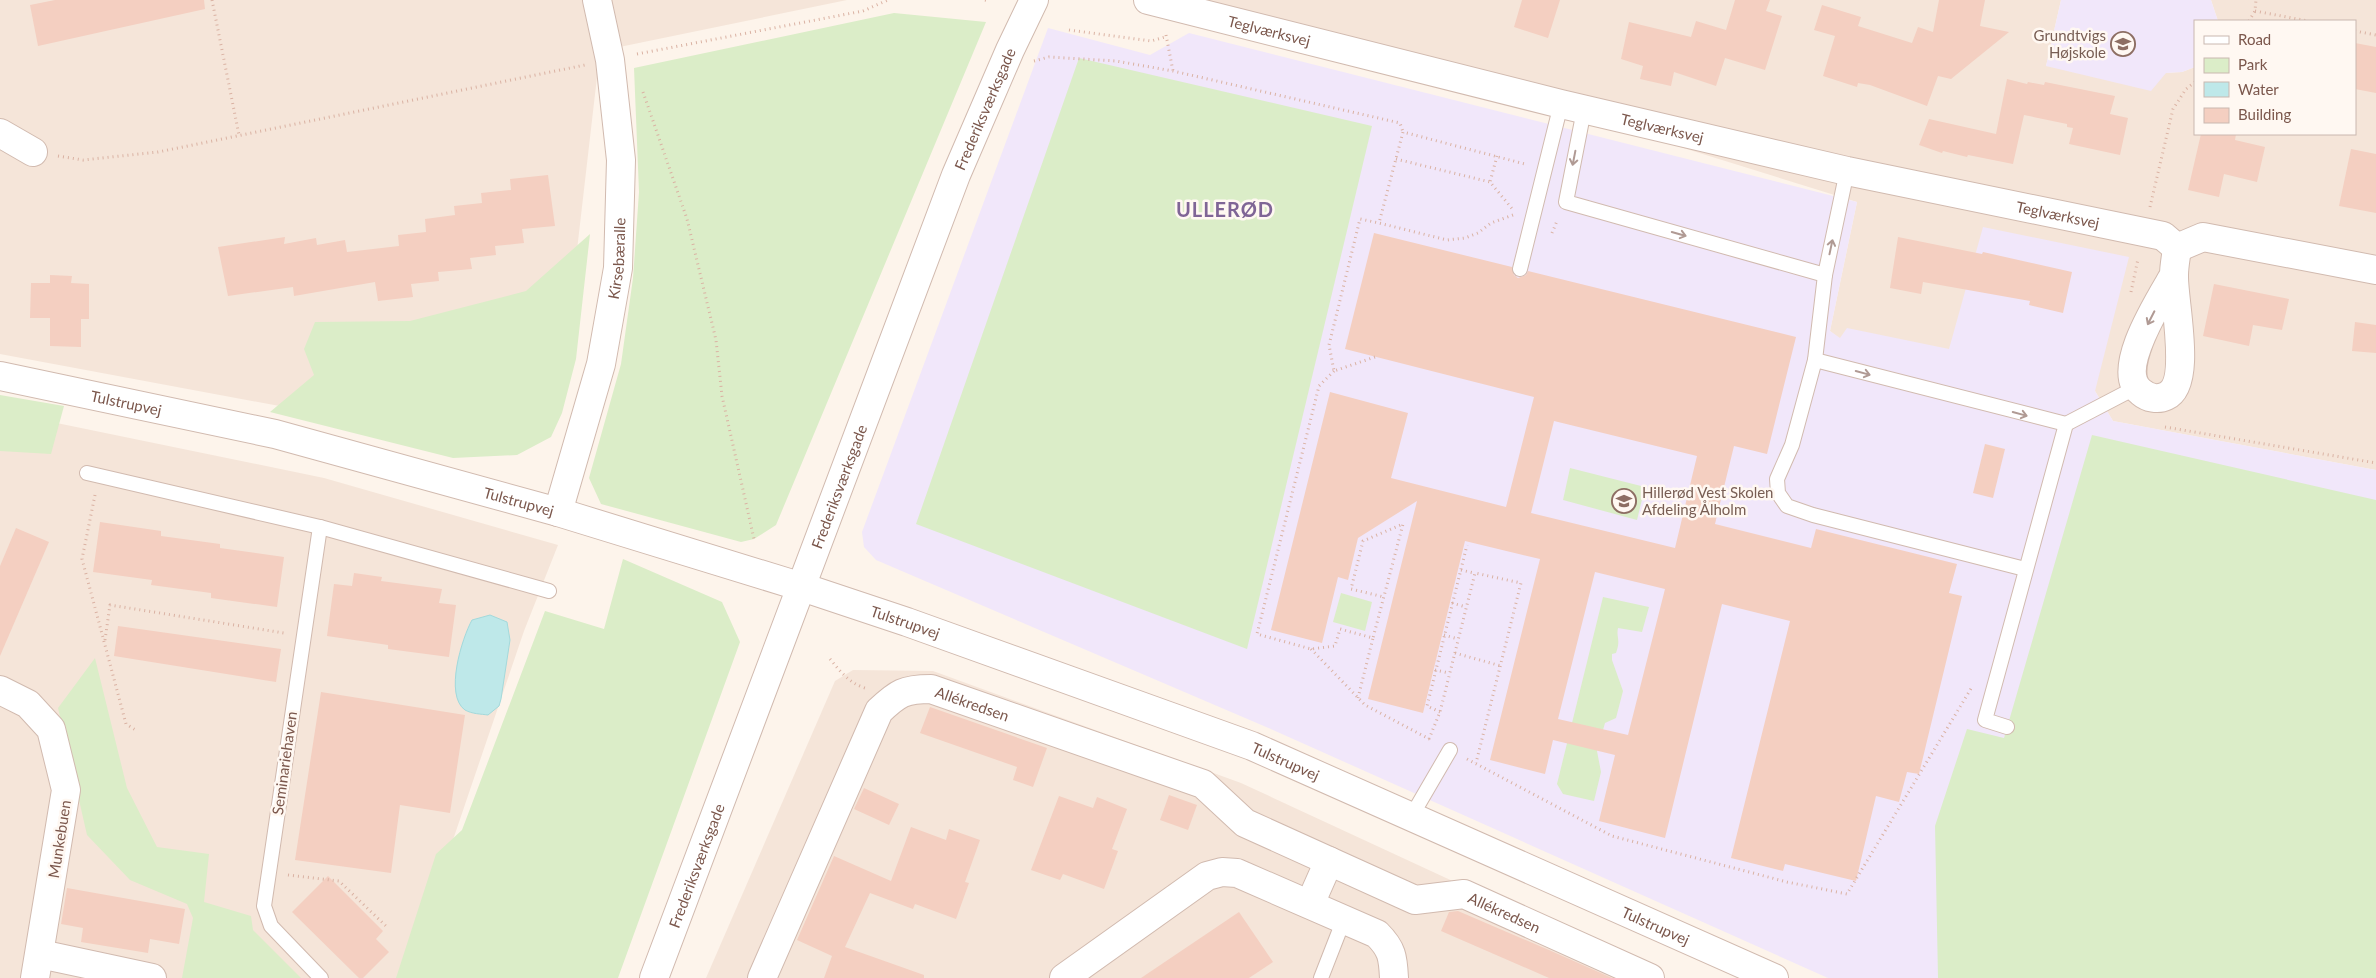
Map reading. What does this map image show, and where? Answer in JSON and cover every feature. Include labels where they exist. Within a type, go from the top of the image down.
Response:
[{"type":"street","name":"Kirsebæralle","points":[[558,512],[601,364],[618,268],[621,160],[610,60],[597,0]]},
{"type":"street","name":"Frederiksværksgade","points":[[654,978],[956,175],[1010,50],[1034,0]]},
{"type":"street","name":"Teglværksvej","points":[[1148,0],[1572,107],[1847,171],[2163,236],[2177,248]]},
{"type":"street","points":[[0,133],[33,152]]},
{"type":"street","points":[[2174,275],[2136,349],[2132,379],[2135,388],[2145,396],[2155,398],[2165,397],[2173,392],[2178,380],[2180,365],[2174,275],[2177,248],[2203,237],[2376,270]]},
{"type":"street","name":"Tulstrupvej","points":[[0,376],[275,434],[558,512],[802,587],[907,622],[1252,746],[1774,978]]},
{"type":"street","name":"Allékredsen","points":[[762,978],[879,711],[897,694],[911,689],[931,689],[1203,784],[1245,823],[1415,900],[1464,894],[1650,978]]},
{"type":"street","name":"Munkebuen","points":[[0,690],[28,704],[51,729],[66,790],[38,966],[152,978]]},
{"type":"street","points":[[1310,904],[1329,861]]},
{"type":"street","points":[[1064,978],[1207,876],[1222,872],[1237,873],[1377,934],[1388,946],[1393,960],[1394,978]]},
{"type":"lane","points":[[1520,269],[1572,107]]},
{"type":"lane","points":[[1572,107],[1566,202],[1825,275]]},
{"type":"lane","points":[[1847,171],[1825,275],[1815,360],[1792,445],[1777,479],[1778,493],[1787,506],[1813,515],[2025,569]]},
{"type":"lane","points":[[1815,360],[2066,424],[2135,388]]},
{"type":"lane","points":[[2007,727],[1985,720],[2066,424]]},
{"type":"lane","points":[[93,475],[320,527],[549,591]]},
{"type":"lane","name":"Seminariehaven","points":[[320,527],[302,636],[267,873],[264,906],[271,926],[321,978]]},
{"type":"lane","points":[[1410,817],[1450,750]]},
{"type":"lane","points":[[1321,978],[1344,919]]},
{"type":"path","points":[[212,0],[239,135]]},
{"type":"path","points":[[33,152],[83,160],[158,152],[610,60],[863,11],[888,0]]},
{"type":"path","points":[[2250,20],[2255,11],[2256,0]]},
{"type":"path","points":[[1173,71],[1165,37],[1175,7]]},
{"type":"path","points":[[2255,11],[2303,20]]},
{"type":"path","points":[[1069,30],[1151,41],[1165,37]]},
{"type":"path","points":[[2356,31],[2376,35]]},
{"type":"path","points":[[1026,63],[1049,57],[1116,61],[1173,71],[1400,123],[1403,132],[1379,223]]},
{"type":"path","points":[[2144,233],[2172,109],[2186,89],[2194,83]]},
{"type":"path","points":[[642,88],[687,219],[716,340],[722,396],[754,539]]},
{"type":"path","points":[[1403,132],[1521,163]]},
{"type":"path","points":[[1490,182],[1497,156]]},
{"type":"path","points":[[1334,371],[1329,344],[1360,219],[1447,240],[1465,238],[1478,233],[1492,223],[1517,214],[1490,182],[1396,159]]},
{"type":"path","points":[[1373,638],[1340,629],[1335,646],[1311,649],[1257,634],[1319,386],[1334,371],[1375,357]]},
{"type":"path","points":[[93,475],[82,559],[126,724],[137,731]]},
{"type":"path","points":[[1358,698],[1403,524],[1363,541],[1351,589],[1384,597]]},
{"type":"path","points":[[1440,712],[1427,706],[1467,545]]},
{"type":"path","points":[[1460,570],[1521,583],[1476,763]]},
{"type":"path","points":[[1429,739],[1440,712],[1474,573]]},
{"type":"path","points":[[1452,603],[1466,606]]},
{"type":"path","points":[[104,643],[110,605],[302,636]]},
{"type":"path","points":[[1444,635],[1458,639]]},
{"type":"path","points":[[1311,649],[1365,705],[1612,836],[1787,882],[1847,894],[1971,687],[1996,684]]},
{"type":"path","points":[[1455,653],[1500,666]]},
{"type":"path","points":[[830,659],[855,685],[876,692],[887,703]]},
{"type":"path","points":[[1436,670],[1450,673]]},
{"type":"path","points":[[267,873],[339,882],[388,928]]},
{"type":"shaded area","points":[[0,0],[847,0],[600,51],[565,354],[403,429],[0,354]]},
{"type":"shaded area","points":[[1207,0],[2061,0],[2046,66],[2166,73],[2182,72],[2194,67],[2194,135],[2356,135],[2356,20],[2218,20],[2211,0],[2376,0],[2376,470],[2113,421],[2095,391],[1840,339],[1830,331],[1857,202]]},
{"type":"shaded area","name":"Grundtvigs Højskole","points":[[2061,0],[2211,0],[2218,20],[2194,20],[2194,67],[2182,72],[2166,73],[2151,91],[2046,66]]},
{"type":"shaded area","name":"Hillerød Vest Skolen Afdeling Ålholm","points":[[1048,28],[1150,55],[1189,33],[1857,202],[1830,331],[1840,338],[1847,328],[1949,349],[1983,227],[2129,257],[2095,391],[2113,421],[2376,470],[2376,978],[1828,978],[1273,730],[876,560],[864,547],[862,532]]},
{"type":"shaded area","points":[[47,421],[324,478],[558,545],[524,631],[406,978],[0,978],[0,444]]},
{"type":"shaded area","points":[[853,670],[933,671],[1241,783],[1662,978],[706,978],[835,681]]},
{"type":"green space","points":[[894,13],[986,22],[776,525],[754,539],[741,542],[601,504],[589,478],[621,364],[633,278],[639,192],[634,68]]},
{"type":"green space","points":[[1079,58],[1372,126],[1247,649],[916,524]]},
{"type":"green space","points":[[590,234],[576,359],[562,413],[551,437],[517,455],[453,458],[270,412],[314,375],[304,349],[315,322],[410,321],[526,291]]},
{"type":"green space","points":[[0,395],[64,406],[51,454],[0,451]]},
{"type":"green space","points":[[2092,435],[2376,500],[2376,978],[1938,978],[1935,826],[1967,729],[2004,738]]},
{"type":"green space","points":[[1570,468],[1645,487],[1637,520],[1563,500]]},
{"type":"green space","points":[[623,559],[722,602],[740,642],[618,978],[396,978],[436,854],[462,830],[545,611],[604,629]]},
{"type":"green space","points":[[1341,593],[1372,602],[1365,631],[1333,622]]},
{"type":"green space","points":[[1603,597],[1649,607],[1642,632],[1618,628],[1618,645],[1616,653],[1612,654],[1612,660],[1623,691],[1616,718],[1605,723],[1597,751],[1601,772],[1594,801],[1563,794],[1557,784]]},
{"type":"green space","points":[[95,658],[127,788],[157,847],[209,854],[204,902],[251,916],[253,930],[301,978],[182,978],[193,918],[187,904],[130,880],[87,835],[58,708]]},
{"type":"water","points":[[490,615],[507,622],[510,640],[499,706],[488,715],[465,710],[459,703],[455,680],[460,652],[472,620]]},
{"type":"building","points":[[55,0],[204,0],[205,9],[38,46],[30,5]]},
{"type":"building","points":[[1522,0],[1560,0],[1548,38],[1514,27]]},
{"type":"building","points":[[1735,0],[1770,0],[1766,11],[1782,16],[1765,70],[1725,58],[1716,86],[1674,72],[1671,86],[1640,79],[1643,66],[1621,59],[1629,22],[1691,37],[1696,21],[1726,30]]},
{"type":"building","points":[[1939,0],[1985,0],[1980,26],[2009,32],[1951,79],[1938,76],[1927,106],[1870,85],[1858,83],[1857,87],[1823,76],[1835,36],[1814,30],[1822,5],[1861,17],[1858,26],[1912,43],[1918,27],[1933,32]]},
{"type":"building","points":[[2356,43],[2376,47],[2376,93],[2356,89]]},
{"type":"building","points":[[2007,79],[2027,84],[2028,82],[2044,85],[2045,82],[2115,96],[2110,114],[2128,118],[2120,155],[2069,144],[2073,128],[2067,127],[2067,124],[2024,115],[2013,164],[1968,155],[1967,157],[1943,151],[1942,153],[1919,145],[1929,119],[1996,134]]},
{"type":"building","points":[[2201,135],[2236,135],[2235,140],[2265,147],[2257,182],[2224,174],[2219,197],[2188,190]]},
{"type":"building","points":[[2351,149],[2376,154],[2376,213],[2339,206]]},
{"type":"building","points":[[548,175],[555,226],[522,229],[524,243],[495,246],[496,255],[470,258],[472,269],[438,272],[439,281],[411,284],[413,297],[378,301],[375,282],[294,296],[293,287],[228,296],[218,247],[285,237],[284,244],[316,238],[317,245],[345,240],[347,252],[399,246],[398,235],[426,232],[425,219],[455,215],[454,206],[482,203],[481,193],[511,190],[510,179]]},
{"type":"building","points":[[1374,233],[1512,267],[1514,275],[1518,278],[1526,275],[1528,271],[1796,337],[1767,454],[1734,446],[1715,524],[1811,548],[1816,529],[1957,564],[1949,593],[1962,596],[1919,774],[1907,772],[1899,802],[1876,796],[1856,881],[1785,864],[1783,871],[1731,858],[1790,621],[1722,604],[1665,838],[1599,821],[1615,755],[1553,740],[1545,774],[1490,760],[1540,559],[1465,541],[1423,713],[1368,699],[1417,501],[1358,538],[1348,580],[1338,577],[1322,643],[1271,630],[1330,392],[1408,413],[1391,478],[1506,507],[1534,397],[1345,349]],"holes":[[[1554,421],[1697,456],[1675,548],[1531,513]],[[1595,572],[1665,589],[1628,735],[1558,719]]]},
{"type":"building","points":[[1898,237],[1982,254],[1983,252],[2072,272],[2063,313],[2029,305],[2030,301],[1923,282],[1921,294],[1890,288]]},
{"type":"building","points":[[50,275],[72,276],[71,283],[89,284],[89,319],[81,319],[81,347],[50,346],[50,318],[30,318],[31,283],[50,283]]},
{"type":"building","points":[[2214,284],[2289,299],[2282,330],[2253,325],[2249,346],[2203,336]]},
{"type":"building","points":[[2355,322],[2376,325],[2376,353],[2352,351]]},
{"type":"building","points":[[1985,444],[2005,449],[1993,498],[1973,493]]},
{"type":"building","points":[[100,522],[161,531],[161,536],[220,544],[220,548],[284,557],[277,607],[211,598],[211,593],[151,585],[152,580],[93,572]]},
{"type":"building","points":[[16,528],[49,542],[0,656],[0,566]]},
{"type":"building","points":[[354,573],[382,577],[381,581],[442,589],[439,603],[456,605],[449,657],[388,649],[388,645],[327,636],[334,584],[352,586]]},
{"type":"building","points":[[118,626],[281,649],[276,682],[114,656]]},
{"type":"building","points":[[321,692],[465,715],[450,813],[400,805],[391,873],[295,860]]},
{"type":"building","points":[[930,707],[1047,748],[1033,787],[1013,780],[1017,767],[920,733]]},
{"type":"building","points":[[864,788],[899,804],[889,825],[854,809]]},
{"type":"building","points":[[1169,795],[1197,805],[1188,830],[1160,820]]},
{"type":"building","points":[[1059,796],[1093,808],[1097,797],[1127,809],[1112,849],[1118,851],[1104,889],[1063,874],[1060,880],[1031,870]]},
{"type":"building","points":[[911,827],[946,840],[949,829],[980,840],[965,882],[969,883],[956,919],[915,904],[913,909],[870,893],[845,947],[924,975],[924,978],[824,978],[832,956],[797,940],[834,856],[891,881]]},
{"type":"building","points":[[328,876],[383,931],[376,939],[389,952],[363,978],[359,978],[292,912]]},
{"type":"building","points":[[67,888],[185,909],[179,944],[150,939],[148,953],[81,942],[83,928],[61,924]]},
{"type":"building","points":[[1458,911],[1612,978],[1549,978],[1441,931],[1449,912]]},
{"type":"building","points":[[1239,912],[1273,962],[1249,978],[1141,978]]},
{"type":"place","name":"Grundtvigs Højskole","points":[[2123,44]]},
{"type":"place","name":"Hillerød Vest Skolen Afdeling Ålholm","points":[[1624,501]]},
{"type":"district","name":"ULLERØD","points":[[1225,209]]}]
